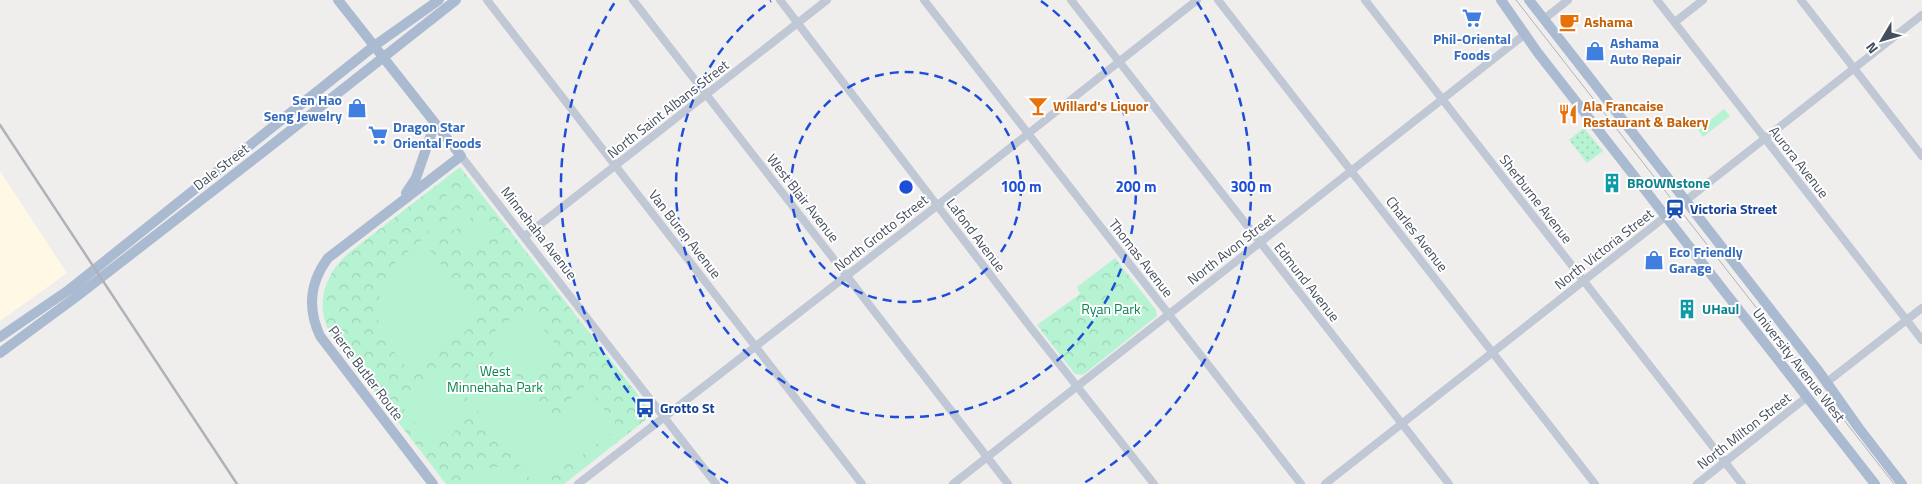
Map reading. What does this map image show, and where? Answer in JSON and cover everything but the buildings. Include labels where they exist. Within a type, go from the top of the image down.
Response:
[{"type":"main road","name":"Minnehaha Avenue","points":[[338,0],[461,156]]},
{"type":"main road","name":"Dale Street","points":[[138,242],[374,46],[439,0]]},
{"type":"main road","name":"Dale Street","points":[[0,353],[138,242],[456,0]]},
{"type":"main road","name":"University Avenue West","points":[[1501,0],[1524,35],[1875,484]]},
{"type":"main road","name":"University Avenue West","points":[[1529,0],[1827,382],[1858,428],[1902,484]]},
{"type":"main road","points":[[402,199],[416,178],[435,123]]},
{"type":"main road","name":"Pierce Butler Route","points":[[433,484],[324,343],[315,326],[311,310],[311,298],[315,279],[328,258],[402,199],[461,156]]},
{"type":"main road","name":"Dale Street","points":[[0,337],[73,293]]},
{"type":"street","name":"Van Buren Avenue","points":[[487,0],[862,484]]},
{"type":"street","name":"West Blair Avenue","points":[[633,0],[1008,484]]},
{"type":"street","name":"Lafond Avenue","points":[[780,0],[1031,328],[1154,484]]},
{"type":"street","name":"North Saint Albans Street","points":[[524,237],[827,0]]},
{"type":"street","name":"Thomas Avenue","points":[[924,0],[1301,484]]},
{"type":"street","name":"Edmund Avenue","points":[[1071,0],[1449,484]]},
{"type":"street","name":"North Grotto Street","points":[[578,484],[938,205],[1197,0]]},
{"type":"street","name":"Charles Avenue","points":[[1218,0],[1595,484]]},
{"type":"street","name":"Sherburne Avenue","points":[[1365,0],[1742,484]]},
{"type":"street","points":[[1544,19],[1568,0]]},
{"type":"street","name":"Aurora Avenue","points":[[1657,0],[1922,340]]},
{"type":"street","points":[[1674,22],[1703,0]]},
{"type":"street","points":[[1801,0],[1922,156]]},
{"type":"street","name":"North Victoria Street","points":[[1325,484],[1922,15]]},
{"type":"street","name":"North Avon Street","points":[[953,484],[1524,35]]},
{"type":"street","name":"Minnehaha Avenue","points":[[461,156],[716,484]]},
{"type":"street","points":[[1827,382],[1922,308]]},
{"type":"street","name":"North Milton Street","points":[[1696,484],[1807,397]]},
{"type":"shaded area","points":[[0,171],[67,273],[0,321]]},
{"type":"green space","points":[[1724,109],[1730,116],[1703,137],[1698,130]]},
{"type":"green space","points":[[1584,128],[1603,151],[1587,163],[1569,140]]},
{"type":"green space","name":"West Minnehaha Park","points":[[460,167],[653,414],[564,484],[446,484],[331,335],[326,324],[323,312],[324,290],[328,280],[341,261]]},
{"type":"green space","points":[[457,188],[465,199],[443,215],[435,205]]},
{"type":"green space","points":[[468,203],[476,214],[454,231],[446,220]]},
{"type":"green space","points":[[435,217],[448,234],[437,243],[424,226]]},
{"type":"green space","points":[[482,225],[492,238],[471,255],[461,242]]},
{"type":"green space","points":[[422,240],[478,312],[477,322],[412,374],[391,348],[378,320],[380,288],[395,263]]},
{"type":"green space","name":"Ryan Park","points":[[1115,258],[1156,310],[1157,316],[1083,375],[1075,374],[1037,325],[1080,294],[1077,287]]},
{"type":"green space","points":[[522,311],[531,313],[561,351],[531,370],[517,371],[511,369],[559,431],[559,419],[570,399],[586,386],[615,423],[614,431],[577,459],[572,454],[534,484],[457,385],[461,395],[464,416],[454,433],[434,448],[402,406],[404,398],[442,367],[456,385],[495,355],[484,340]]},
{"type":"green space","points":[[507,466],[526,484],[463,484],[461,482],[482,470]]},
{"type":"tram line","points":[[1516,0],[1894,484]]},
{"type":"railway","points":[[0,125],[237,484]]},
{"type":"place","name":"Phil-Oriental Foods","points":[[1472,18]]},
{"type":"place","name":"Ashama","points":[[1569,22]]},
{"type":"place","name":"Ashama Auto Repair","points":[[1595,51]]},
{"type":"place","name":"Willard's Liquor","points":[[1038,106]]},
{"type":"place","name":"Sen Hao Seng Jewelry","points":[[357,108]]},
{"type":"place","name":"Ala Francaise Restaurant & Bakery","points":[[1568,114]]},
{"type":"place","name":"Dragon Star Oriental Foods","points":[[378,135]]},
{"type":"place","name":"BROWNstone","points":[[1612,183]]},
{"type":"place","name":"Victoria Street","points":[[1675,209]]},
{"type":"place","name":"Eco Friendly Garage","points":[[1654,260]]},
{"type":"place","name":"UHaul","points":[[1687,309]]},
{"type":"place","name":"Grotto St","points":[[645,408]]}]
